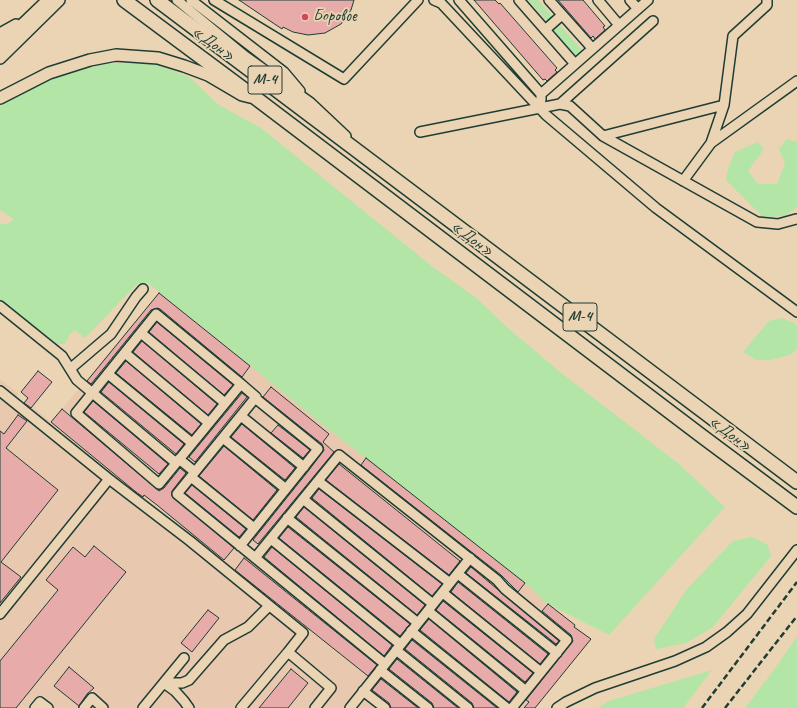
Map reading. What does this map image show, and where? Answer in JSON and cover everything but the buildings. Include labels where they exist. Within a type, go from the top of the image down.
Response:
[{"type":"highway","name":"«Дон»","points":[[124,0],[796,506]]},
{"type":"highway","name":"«Дон»","points":[[157,0],[797,482]]},
{"type":"main road","points":[[0,58],[59,0]]},
{"type":"main road","points":[[119,0],[168,33]]},
{"type":"main road","points":[[0,34],[18,24],[45,3]]},
{"type":"main road","points":[[0,46],[45,3]]},
{"type":"main road","points":[[0,98],[49,73],[90,60],[116,55],[158,58],[184,66],[208,75],[242,95],[257,99]]},
{"type":"street","points":[[177,0],[245,56],[310,103],[344,133],[362,153]]},
{"type":"street","points":[[191,0],[284,72],[310,103]]},
{"type":"street","points":[[214,0],[344,79],[418,0]]},
{"type":"street","points":[[403,0],[410,8]]},
{"type":"street","points":[[434,0],[441,3],[546,115],[656,208],[797,312]]},
{"type":"street","points":[[459,0],[541,94]]},
{"type":"street","points":[[519,0],[575,64]]},
{"type":"street","points":[[550,0],[592,48]]},
{"type":"street","points":[[598,0],[620,25]]},
{"type":"street","points":[[630,0],[638,9]]},
{"type":"street","points":[[540,109],[541,94],[648,0]]},
{"type":"street","points":[[711,143],[724,104],[733,36],[767,5],[767,0]]},
{"type":"street","points":[[545,30],[562,15]]},
{"type":"street","points":[[560,104],[653,21]]},
{"type":"street","points":[[683,181],[711,143],[797,81]]},
{"type":"street","points":[[420,132],[560,104],[570,106],[603,136],[757,222],[778,224],[796,219]]},
{"type":"street","points":[[603,136],[724,104]]},
{"type":"street","points":[[70,369],[110,334],[143,289]]},
{"type":"street","points":[[0,306],[62,356],[77,380],[178,461],[254,528]]},
{"type":"street","points":[[240,546],[318,449],[255,398],[256,396],[156,314],[76,413],[159,484],[241,384]]},
{"type":"street","points":[[141,333],[225,402]]},
{"type":"street","points":[[125,353],[209,423]]},
{"type":"street","points":[[108,374],[192,443]]},
{"type":"street","points":[[0,391],[108,479],[190,541],[303,633],[241,708]]},
{"type":"street","points":[[255,398],[177,494],[383,667],[428,708]]},
{"type":"street","points":[[241,416],[304,467]]},
{"type":"street","points":[[223,438],[286,489]]},
{"type":"street","points":[[255,558],[339,455],[470,558],[567,640],[512,708]]},
{"type":"street","points":[[0,614],[108,479]]},
{"type":"street","points":[[318,481],[450,583]]},
{"type":"street","points":[[303,499],[526,691]]},
{"type":"street","points":[[287,518],[418,623]]},
{"type":"street","points":[[271,539],[468,708]]},
{"type":"street","points":[[557,708],[595,688],[675,661],[706,647],[727,632],[746,614],[797,550]]},
{"type":"street","points":[[350,708],[470,558]]},
{"type":"street","points":[[458,574],[557,653]]},
{"type":"street","points":[[443,592],[541,672]]},
{"type":"street","points":[[164,683],[182,683],[189,680],[224,640],[248,627],[269,606]]},
{"type":"street","points":[[411,631],[507,708]]},
{"type":"street","points":[[288,652],[331,688],[315,708]]},
{"type":"street","points":[[143,708],[184,658]]},
{"type":"street","points":[[164,683],[175,691],[189,708]]},
{"type":"street","points":[[364,691],[385,708]]},
{"type":"street","points":[[84,708],[92,698],[103,708]]},
{"type":"street","points":[[35,708],[40,702],[48,708]]},
{"type":"shaded area","points":[[160,292],[337,436],[525,583],[591,639],[535,708],[0,708],[0,379],[19,394],[15,399],[28,411],[32,406],[51,422]]},
{"type":"green space","points":[[528,0],[538,0],[553,17],[548,21],[546,20]]},
{"type":"green space","points":[[558,23],[583,51],[575,58],[550,30]]},
{"type":"green space","points":[[148,61],[189,77],[219,105],[261,128],[433,267],[475,297],[509,329],[560,372],[679,464],[725,507],[609,635],[548,604],[525,583],[337,436],[148,283],[138,283],[85,338],[75,330],[70,334],[65,344],[57,344],[0,300],[0,224],[8,224],[14,219],[0,210],[0,106],[40,84],[91,65]]},
{"type":"green space","points":[[787,139],[797,142],[797,207],[785,216],[763,217],[726,180],[728,168],[735,152],[758,142],[764,149],[748,171],[758,184],[777,184],[785,163],[779,149]]},
{"type":"green space","points":[[782,318],[794,323],[797,327],[797,348],[790,355],[770,360],[756,360],[743,352],[769,321]]},
{"type":"green space","points":[[752,537],[767,544],[771,556],[713,627],[686,643],[656,649],[654,639],[687,589],[733,541]]},
{"type":"green space","points":[[797,637],[797,708],[745,708],[773,671]]},
{"type":"green space","points":[[712,670],[683,708],[598,708],[609,701]]},
{"type":"railway","points":[[702,708],[797,582]]},
{"type":"railway","points":[[725,708],[797,616]]},
{"type":"place","name":"Боровое","points":[[305,17]]}]
